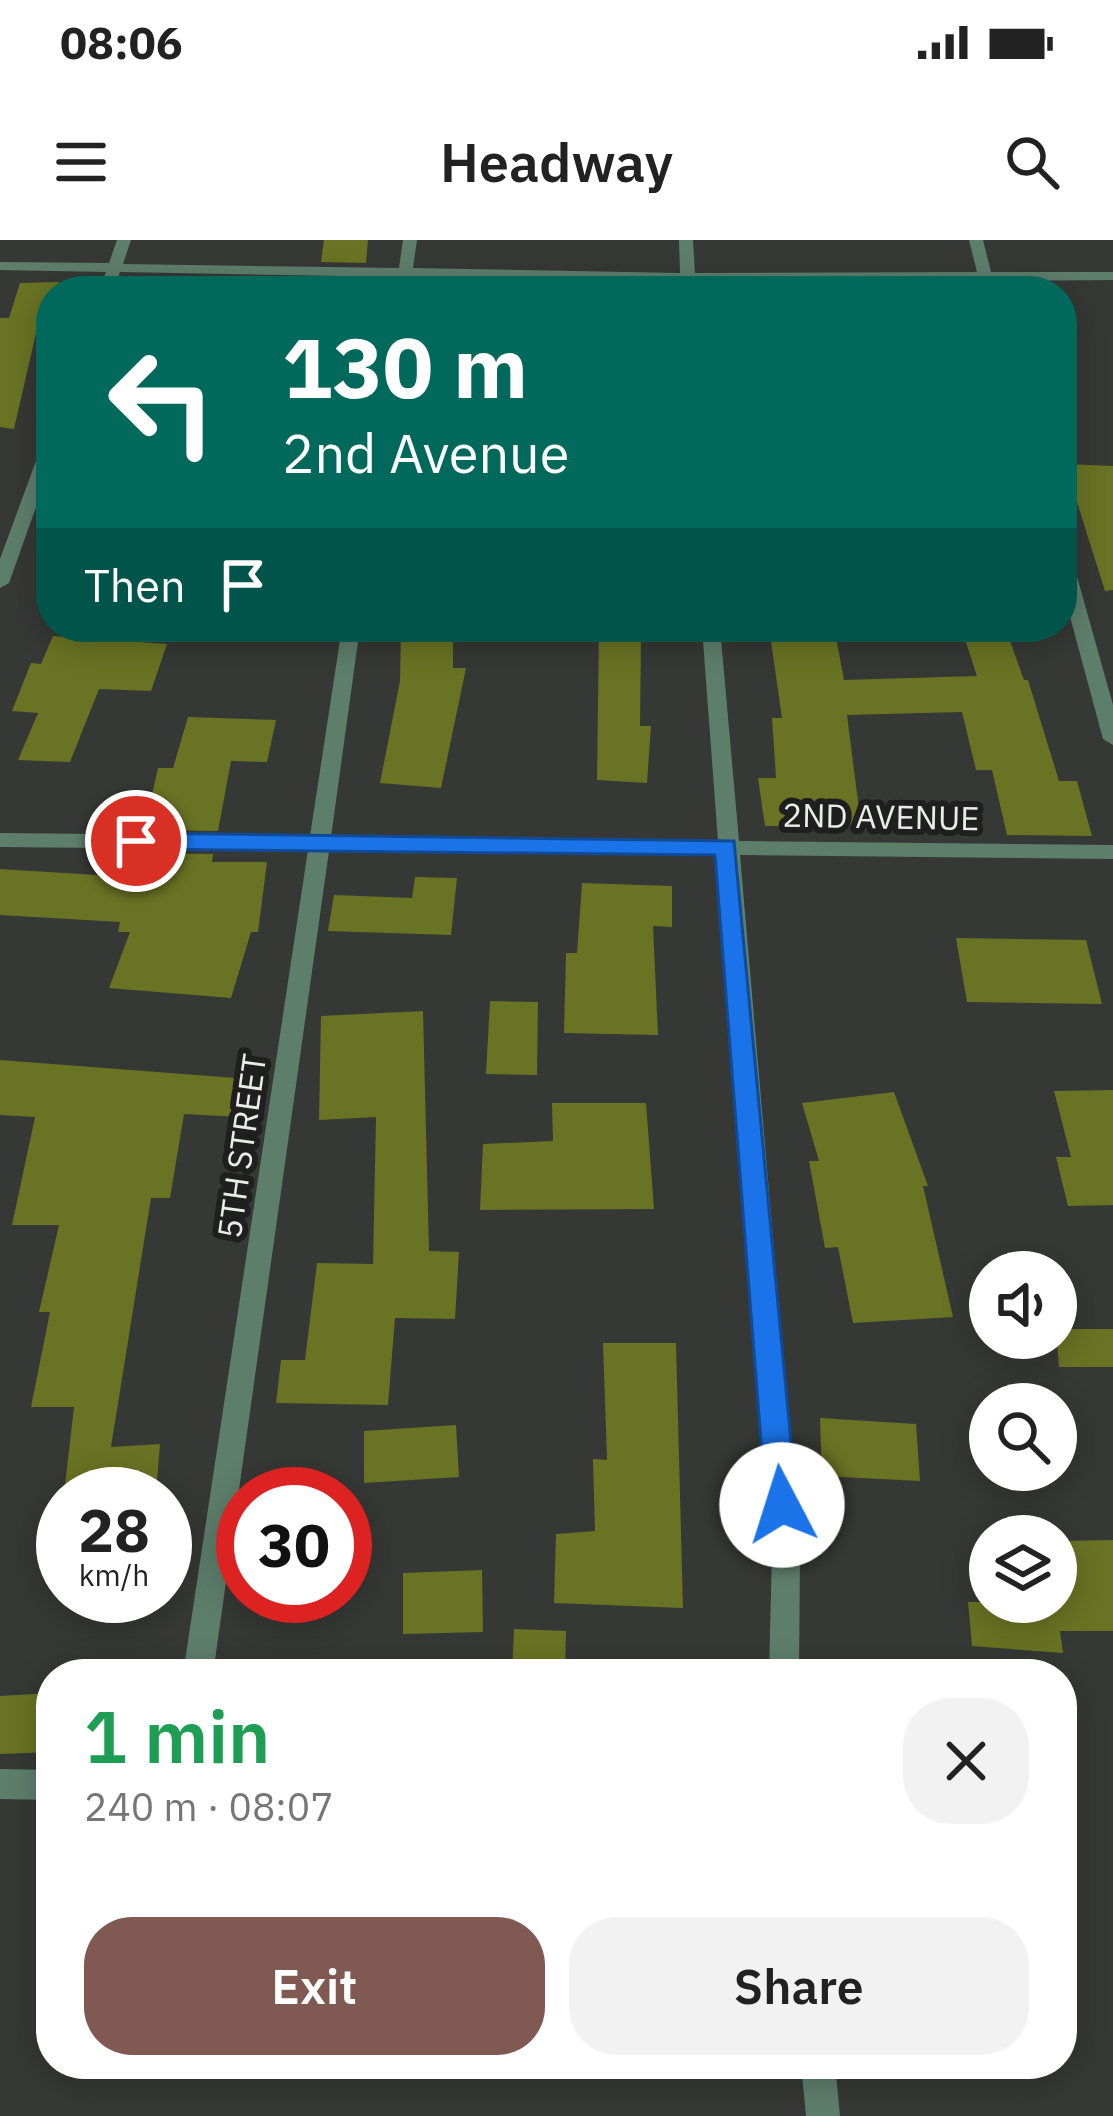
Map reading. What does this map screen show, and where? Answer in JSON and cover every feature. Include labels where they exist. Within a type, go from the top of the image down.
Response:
[{"type":"street","points":[[111,276],[124,240]]},
{"type":"street","points":[[405,276],[410,240]]},
{"type":"street","points":[[686,240],[688,276]]},
{"type":"street","points":[[976,240],[985,276]]},
{"type":"street","points":[[0,266],[514,276]]},
{"type":"street","points":[[1077,278],[1113,276]]},
{"type":"street","points":[[0,583],[36,483]]},
{"type":"street","points":[[1077,609],[1113,739]]},
{"type":"street","name":"5TH STREET","points":[[200,1659],[349,642]]},
{"type":"street","points":[[712,642],[786,1552],[784,1659]]},
{"type":"street","name":"2ND AVENUE","points":[[0,840],[1113,852]]},
{"type":"street","points":[[0,1784],[36,1785]]},
{"type":"street","points":[[819,2079],[823,2116]]},
{"type":"building","points":[[324,240],[368,240],[366,263],[321,262]]},
{"type":"building","points":[[20,283],[36,283],[36,333],[14,429],[0,427],[0,318],[9,318]]},
{"type":"building","points":[[1077,464],[1113,466],[1113,590],[1105,591],[1077,502]]},
{"type":"building","points":[[50,642],[167,644],[151,691],[99,689],[70,762],[18,760],[38,713],[12,711],[31,663],[41,664]]},
{"type":"building","points":[[401,642],[453,642],[453,668],[466,668],[441,788],[380,783],[400,681]]},
{"type":"building","points":[[599,642],[641,642],[640,726],[651,726],[647,783],[597,780]]},
{"type":"building","points":[[771,642],[837,642],[844,680],[977,676],[966,642],[1010,642],[1024,680],[1028,680],[1059,781],[1077,781],[1092,836],[1007,835],[992,770],[976,770],[962,712],[847,715],[861,825],[765,826],[758,778],[776,778],[772,718],[782,718]]},
{"type":"building","points":[[188,717],[276,720],[267,762],[231,761],[218,831],[144,830],[158,768],[173,768]]},
{"type":"building","points":[[138,853],[213,854],[212,862],[267,862],[258,932],[251,932],[231,998],[109,988],[130,932],[118,932],[120,922],[0,915],[0,869],[129,877]]},
{"type":"building","points":[[415,877],[457,878],[451,935],[328,931],[334,895],[412,898]]},
{"type":"building","points":[[582,883],[672,886],[672,927],[653,926],[658,1035],[564,1033],[566,953],[577,953]]},
{"type":"building","points":[[956,938],[1086,940],[1102,1004],[967,1002]]},
{"type":"building","points":[[490,1001],[538,1002],[537,1075],[486,1074]]},
{"type":"building","points":[[423,1011],[429,1251],[459,1252],[455,1319],[395,1318],[388,1405],[276,1403],[281,1360],[305,1360],[317,1263],[373,1264],[376,1117],[319,1120],[321,1016]]},
{"type":"building","points":[[0,1060],[249,1079],[240,1117],[184,1114],[170,1198],[151,1198],[111,1447],[160,1444],[158,1467],[67,1467],[74,1407],[31,1407],[50,1312],[39,1312],[59,1225],[12,1225],[35,1117],[0,1115]]},
{"type":"building","points":[[1113,1090],[1113,1205],[1068,1206],[1056,1157],[1071,1157],[1054,1091]]},
{"type":"building","points":[[894,1092],[928,1186],[923,1186],[953,1317],[853,1323],[838,1247],[825,1248],[809,1161],[819,1161],[802,1103]]},
{"type":"building","points":[[552,1103],[646,1103],[654,1209],[480,1210],[483,1144],[553,1141]]},
{"type":"building","points":[[1077,1329],[1113,1329],[1113,1367],[1059,1367],[1058,1359],[1077,1359]]},
{"type":"building","points":[[603,1343],[676,1343],[683,1608],[554,1603],[556,1534],[595,1531],[593,1459],[607,1460]]},
{"type":"building","points":[[820,1418],[916,1424],[920,1481],[822,1476]]},
{"type":"building","points":[[456,1425],[459,1477],[372,1482],[372,1467],[364,1467],[364,1431]]},
{"type":"building","points":[[1113,1540],[1113,1631],[1060,1631],[1063,1653],[972,1646],[970,1623],[1077,1623],[1077,1541]]},
{"type":"building","points":[[482,1570],[483,1632],[403,1634],[403,1573]]},
{"type":"building","points":[[514,1629],[566,1631],[565,1659],[513,1659]]},
{"type":"building","points":[[36,1694],[36,1753],[0,1754],[0,1696]]},
{"type":"route","points":[[136,841],[726,847],[782,1505]]}]
